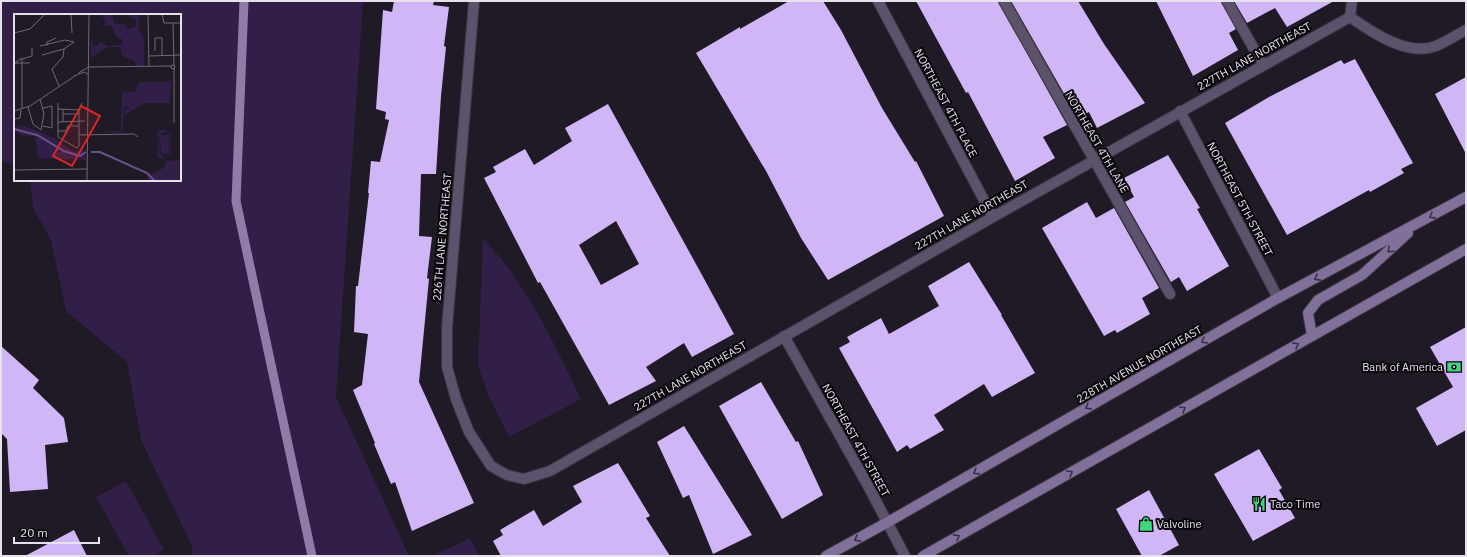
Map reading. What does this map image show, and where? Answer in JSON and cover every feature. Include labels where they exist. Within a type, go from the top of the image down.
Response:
[{"type":"main road","name":"228TH AVENUE NORTHEAST","points":[[826,556],[888,522],[1278,298],[1466,197]]},
{"type":"main road","points":[[1312,336],[1308,312],[1318,300],[1362,275],[1418,224]]},
{"type":"main road","points":[[923,556],[1466,248]]},
{"type":"street","name":"226TH LANE NORTHEAST","points":[[474,1],[447,328],[447,367],[456,399],[469,432],[491,466]]},
{"type":"street","name":"NORTHEAST 4TH PLACE","points":[[878,1],[993,216]]},
{"type":"street","name":"NORTHEAST 4TH LANE","points":[[1004,1],[1170,294]]},
{"type":"street","points":[[1228,1],[1263,65]]},
{"type":"street","points":[[1352,1],[1350,16],[1376,35],[1409,48],[1422,49],[1435,46],[1466,30]]},
{"type":"street","name":"227TH LANE NORTHEAST","points":[[491,466],[506,475],[524,479],[548,472],[993,216],[1350,16]]},
{"type":"street","name":"NORTHEAST 5TH STREET","points":[[1180,111],[1278,298]]},
{"type":"street","name":"NORTHEAST 4TH STREET","points":[[784,336],[888,522],[905,556]]},
{"type":"shaded area","points":[[1,1],[363,1],[336,397],[409,556],[193,556],[191,544],[141,440],[127,362],[66,311],[51,240],[33,208],[30,181],[181,181],[181,14],[14,14],[14,164],[1,162]]},
{"type":"shaded area","points":[[483,238],[503,261],[524,290],[558,352],[581,399],[509,437],[488,395],[478,366]]},
{"type":"shaded area","points":[[126,481],[164,550],[152,556],[129,556],[96,497]]},
{"type":"shaded area","points":[[470,538],[479,556],[433,556]]},
{"type":"building","points":[[394,1],[434,1],[433,5],[449,7],[444,46],[446,47],[436,174],[421,174],[419,236],[432,237],[427,278],[429,279],[419,382],[474,503],[412,531],[395,482],[391,484],[353,390],[362,385],[368,334],[354,332],[356,286],[358,286],[369,193],[371,161],[380,162],[389,120],[385,119],[386,112],[376,109],[383,10],[392,12]]},
{"type":"building","points":[[789,1],[823,1],[841,30],[882,108],[915,162],[916,161],[944,216],[828,280],[801,238],[766,171],[696,53],[740,27],[740,29]]},
{"type":"building","points":[[916,1],[998,1],[1067,125],[1043,137],[1055,158],[1015,181],[968,92],[966,93]]},
{"type":"building","points":[[1011,1],[1078,1],[1104,44],[1145,103],[1097,128],[1089,112],[1078,118]]},
{"type":"building","points":[[1156,1],[1221,1],[1236,29],[1229,33],[1238,50],[1193,76]]},
{"type":"building","points":[[1234,1],[1334,1],[1287,27],[1275,8],[1247,23]]},
{"type":"building","points":[[1355,59],[1413,163],[1401,169],[1404,173],[1370,192],[1369,190],[1287,235],[1225,123],[1269,97],[1341,60],[1344,64]]},
{"type":"building","points":[[1466,77],[1466,154],[1435,94]]},
{"type":"building","points":[[608,104],[734,334],[692,357],[684,343],[646,367],[656,381],[609,405],[540,282],[538,283],[484,178],[496,172],[493,167],[525,149],[534,165],[572,141],[565,128]],"holes":[[[616,221],[639,264],[601,285],[579,245]]]},
{"type":"building","points":[[1168,155],[1200,208],[1197,209],[1229,266],[1187,291],[1179,277],[1171,282],[1125,202],[1134,197],[1124,178]]},
{"type":"building","points":[[1087,202],[1096,218],[1114,208],[1159,288],[1142,298],[1150,314],[1117,333],[1115,330],[1104,336],[1042,228]]},
{"type":"building","points":[[969,262],[1002,315],[1035,373],[992,397],[984,384],[934,415],[944,430],[910,449],[907,445],[897,452],[839,348],[850,342],[847,337],[881,318],[889,334],[939,306],[928,286]]},
{"type":"building","name":"Bank of America","points":[[1466,327],[1466,430],[1437,446],[1416,408],[1453,387],[1430,347]]},
{"type":"building","points":[[1,346],[39,380],[33,388],[64,418],[68,442],[45,445],[48,489],[10,492],[7,439],[1,433]]},
{"type":"building","points":[[761,382],[796,442],[798,441],[823,495],[782,519],[719,406]]},
{"type":"building","points":[[684,426],[752,535],[713,554],[689,495],[683,498],[657,442]]},
{"type":"building","name":"Taco Time","points":[[1259,449],[1282,488],[1279,490],[1295,518],[1253,541],[1214,474]]},
{"type":"building","points":[[618,463],[650,516],[646,518],[670,556],[501,556],[493,541],[503,535],[500,530],[534,510],[543,526],[582,502],[573,486]]},
{"type":"building","name":"Valvoline","points":[[1149,490],[1179,545],[1159,556],[1142,556],[1116,509]]},
{"type":"building","points":[[74,530],[87,556],[25,556]]},
{"type":"waterway","points":[[244,1],[236,201],[312,556]]},
{"type":"place","name":"Bank of America","points":[[1454,367]]},
{"type":"place","name":"Taco Time","points":[[1259,504]]},
{"type":"place","name":"Valvoline","points":[[1146,524]]}]
